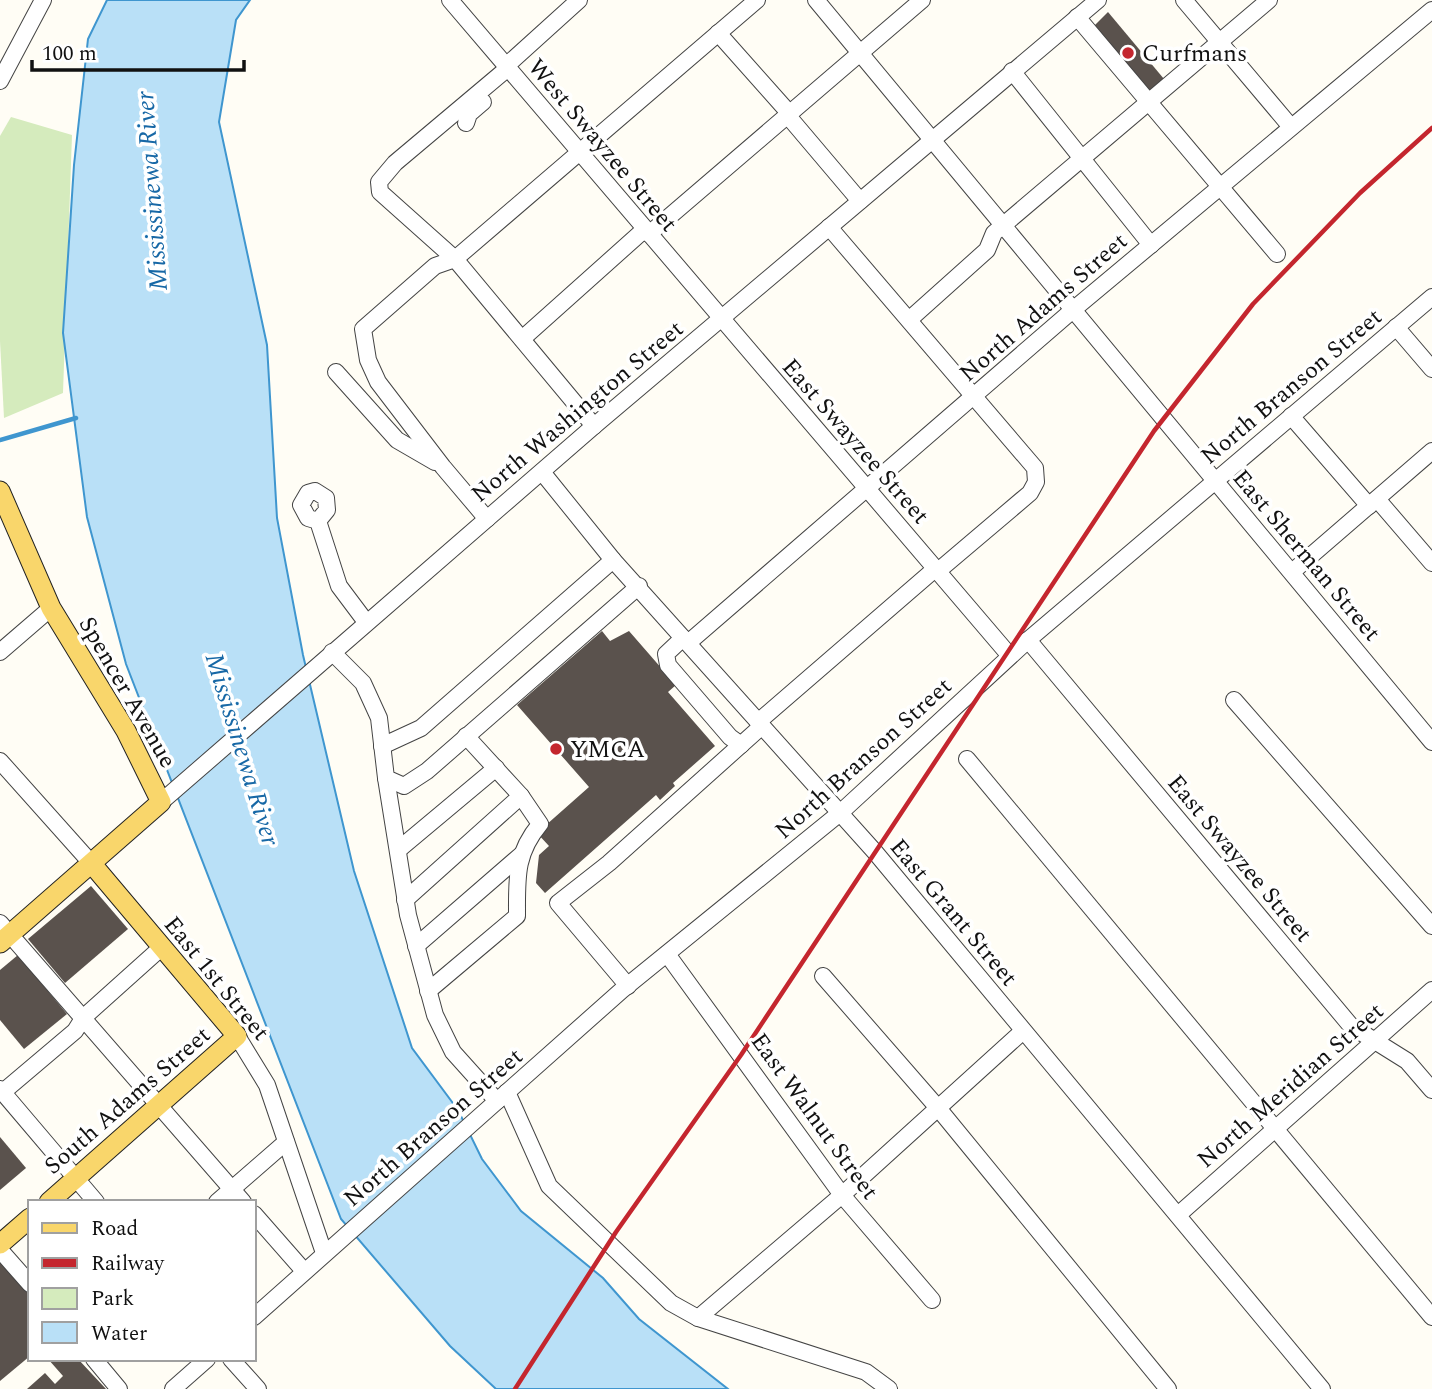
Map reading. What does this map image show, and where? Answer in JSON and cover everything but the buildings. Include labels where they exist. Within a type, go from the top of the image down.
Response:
[{"type":"main road","name":"Spencer Avenue","points":[[0,491],[4,514],[51,608],[126,731],[161,802]]},
{"type":"main road","name":"North Washington Street","points":[[3,933],[92,864],[161,802]]},
{"type":"main road","name":"East 1st Street","points":[[92,864],[237,1036]]},
{"type":"main road","name":"South Adams Street","points":[[51,1200],[237,1036]]},
{"type":"main road","points":[[0,1244],[28,1221]]},
{"type":"street","points":[[0,81],[43,0]]},
{"type":"street","name":"West Swayzee Street","points":[[450,0],[722,320]]},
{"type":"street","points":[[466,123],[474,109],[579,0]]},
{"type":"street","points":[[487,519],[378,382],[368,360],[363,329],[435,266],[455,259],[757,0]]},
{"type":"street","name":"East Sherman Street","points":[[816,0],[933,137],[1432,742]]},
{"type":"street","points":[[522,339],[922,0]]},
{"type":"street","name":"North Washington Street","points":[[161,802],[594,426],[1098,0]]},
{"type":"street","points":[[1184,0],[1291,127]]},
{"type":"street","points":[[910,319],[987,250],[994,233],[1269,0]]},
{"type":"street","name":"North Adams Street","points":[[686,641],[867,489],[1074,309],[1432,9]]},
{"type":"street","points":[[1077,17],[1277,254]]},
{"type":"street","points":[[718,33],[860,201]]},
{"type":"street","points":[[510,70],[395,163],[379,182],[380,192],[455,259],[594,426]]},
{"type":"street","points":[[1012,71],[1151,244]]},
{"type":"street","points":[[628,986],[558,903],[609,863],[741,745],[760,724],[936,570],[1030,493],[1036,482],[1035,468],[910,319],[829,228]]},
{"type":"street","name":"North Branson Street","points":[[256,1315],[628,986],[840,813],[1028,640],[1432,297]]},
{"type":"street","name":"East Swayzee Street","points":[[722,320],[1010,656]]},
{"type":"street","points":[[1396,327],[1432,369]]},
{"type":"street","points":[[336,372],[397,440],[443,467]]},
{"type":"street","points":[[1291,416],[1432,563]]},
{"type":"street","points":[[1292,572],[1432,451]]},
{"type":"street","name":"East Grant Street","points":[[542,472],[613,560],[840,813],[1322,1389]]},
{"type":"street","points":[[318,522],[339,586],[366,622]]},
{"type":"street","points":[[382,746],[421,728],[613,560]]},
{"type":"street","points":[[386,778],[404,786],[428,771],[639,586]]},
{"type":"street","points":[[0,652],[51,608]]},
{"type":"street","name":"East Swayzee Street","points":[[1028,640],[1351,1026],[1407,1061],[1432,1090]]},
{"type":"street","points":[[686,641],[666,654],[668,664],[730,737],[741,745]]},
{"type":"street","points":[[326,657],[363,683],[379,718],[405,900],[435,1015],[453,1052],[498,1100],[549,1186],[671,1303],[698,1318],[866,1372],[888,1389]]},
{"type":"street","points":[[1234,700],[1432,926]]},
{"type":"street","points":[[428,991],[517,916],[517,870],[525,842],[540,824],[521,796],[466,736]]},
{"type":"street","points":[[967,759],[1432,1317]]},
{"type":"street","points":[[0,761],[92,864]]},
{"type":"street","points":[[398,850],[496,768]]},
{"type":"street","points":[[405,900],[521,796]]},
{"type":"street","points":[[416,946],[521,855]]},
{"type":"street","points":[[3,933],[83,1017],[241,1200]]},
{"type":"street","points":[[94,1200],[3,1096],[75,1031],[83,1017],[162,947]]},
{"type":"street","name":"East Walnut Street","points":[[667,954],[842,1195],[932,1300]]},
{"type":"street","points":[[823,976],[938,1108],[1168,1389]]},
{"type":"street","name":"North Meridian Street","points":[[1178,1215],[1432,990]]},
{"type":"street","points":[[698,1318],[842,1195],[1023,1031]]},
{"type":"street","name":"East 1st Street","points":[[237,1036],[267,1085],[324,1253]]},
{"type":"street","points":[[219,1200],[286,1142]]},
{"type":"street","points":[[256,1216],[304,1271]]},
{"type":"street","points":[[0,1250],[28,1281]]},
{"type":"street","points":[[96,1361],[119,1389]]},
{"type":"street","points":[[173,1389],[205,1361]]},
{"type":"street","points":[[233,1361],[258,1389]]},
{"type":"green space","points":[[11,117],[72,135],[63,393],[4,418],[0,341],[0,136]]},
{"type":"water","name":"Mississinewa River","points":[[107,0],[250,0],[236,20],[219,122],[267,345],[277,518],[303,655],[354,871],[412,1048],[458,1110],[482,1159],[521,1211],[603,1278],[639,1319],[728,1389],[496,1389],[450,1346],[341,1219],[126,664],[87,517],[63,333],[74,165],[88,39]]},
{"type":"waterway","points":[[0,440],[76,418]]},
{"type":"railway","points":[[515,1389],[616,1232],[741,1055],[1154,431],[1253,304],[1360,193],[1432,128]]},
{"type":"place","name":"Curfmans","points":[[1128,53]]},
{"type":"place","name":"YMCA","points":[[556,749]]}]
